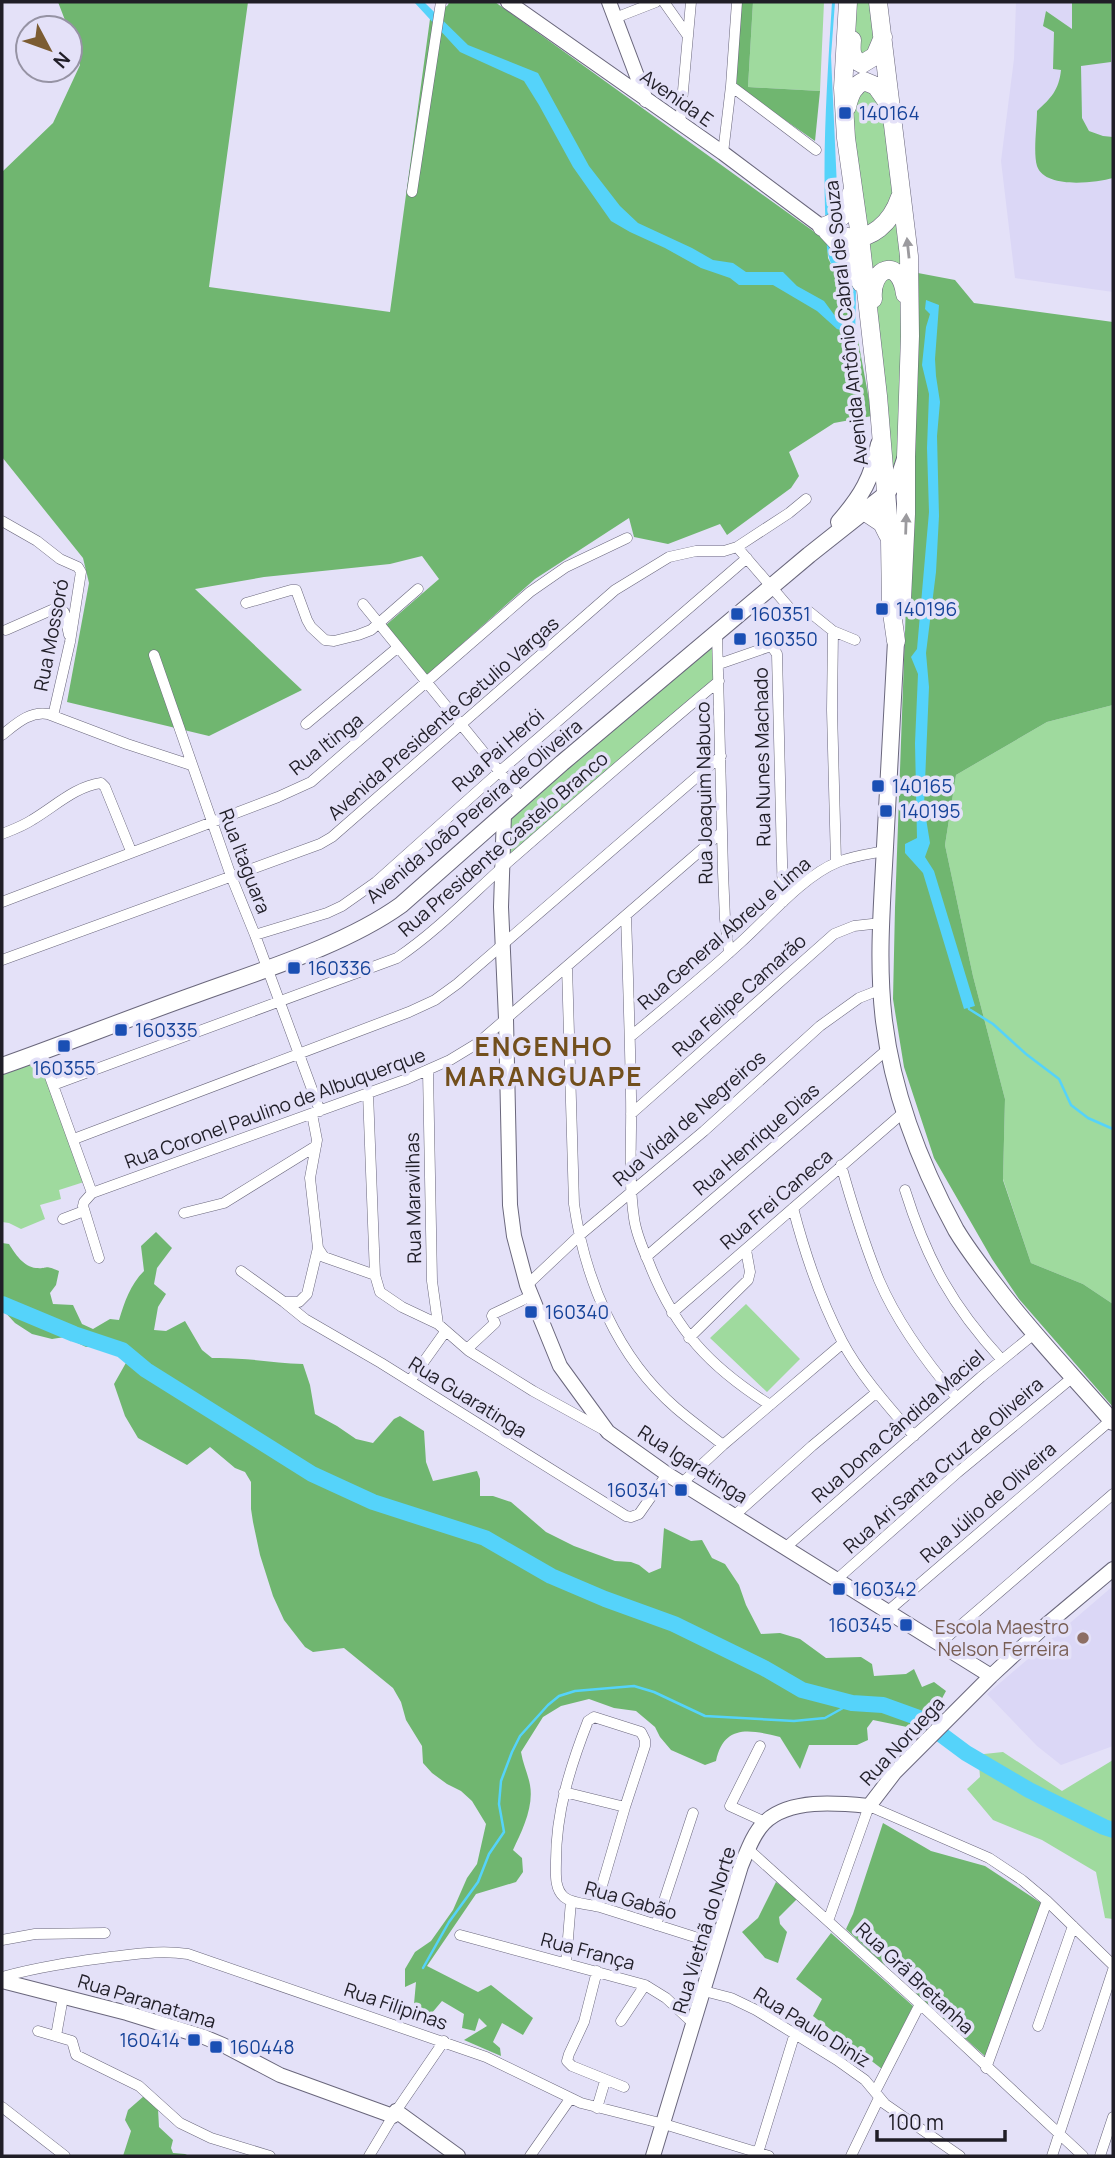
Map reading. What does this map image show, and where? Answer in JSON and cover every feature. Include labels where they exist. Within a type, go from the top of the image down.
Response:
[{"type":"highway","name":"Avenida Antônio Cabral de Souza","points":[[848,2],[844,118],[878,396],[890,540],[891,606],[896,640]]},
{"type":"highway","points":[[854,2],[851,55],[855,61],[862,64],[875,56],[883,37]]},
{"type":"highway","name":"Avenida Antônio Cabral de Souza","points":[[878,2],[909,256],[906,514],[902,603],[896,640]]},
{"type":"highway","points":[[844,118],[853,90],[864,81],[876,86],[892,109]]},
{"type":"highway","points":[[853,184],[841,234],[866,292]]},
{"type":"highway","points":[[822,227],[860,237],[873,233],[891,219],[902,193]]},
{"type":"highway","points":[[822,227],[841,234]]},
{"type":"highway","points":[[878,396],[879,375],[872,293],[882,271],[888,269],[897,273],[904,286],[910,336]]},
{"type":"highway","points":[[864,511],[882,523],[890,540]]},
{"type":"main road","name":"Avenida João Pereira de Oliveira","points":[[809,555],[866,489],[881,434]]},
{"type":"main road","name":"Avenida João Pereira de Oliveira","points":[[2,1066],[267,969],[353,934],[385,916],[772,586],[886,494],[900,474],[906,457]]},
{"type":"main road","name":"Avenida Antônio Cabral de Souza","points":[[896,640],[881,923],[882,989],[884,1022],[904,1112],[919,1152],[957,1231],[982,1268],[1034,1334],[1112,1421]]},
{"type":"street","points":[[412,192],[441,2]]},
{"type":"street","name":"Avenida E","points":[[508,2],[723,153],[822,227]]},
{"type":"street","points":[[609,2],[646,100]]},
{"type":"street","points":[[615,18],[656,2]]},
{"type":"street","points":[[664,2],[688,36]]},
{"type":"street","points":[[680,124],[691,2]]},
{"type":"street","points":[[723,153],[737,2]]},
{"type":"street","points":[[731,86],[817,150]]},
{"type":"street","name":"Avenida Presidente Getulio Vargas","points":[[2,960],[320,844],[332,837],[461,726],[615,590],[669,557],[737,547],[806,499]]},
{"type":"street","name":"Rua Mossoró","points":[[2,521],[81,570],[70,642],[53,716]]},
{"type":"street","name":"Rua Itinga","points":[[2,902],[311,782],[530,592],[566,567],[627,538]]},
{"type":"street","points":[[737,547],[793,612],[807,610],[833,631],[855,640]]},
{"type":"street","name":"Rua Pai Herói","points":[[255,935],[327,913],[376,882],[747,558]]},
{"type":"street","points":[[246,603],[296,590],[311,627],[321,638],[328,641],[358,635],[379,624],[418,589]]},
{"type":"street","points":[[363,604],[521,799]]},
{"type":"street","points":[[6,630],[56,608],[64,612],[70,642]]},
{"type":"street","points":[[833,631],[836,862]]},
{"type":"street","name":"Rua Joaquim Nabuco","points":[[717,633],[725,919],[729,953]]},
{"type":"street","name":"Rua Nunes Machado","points":[[719,664],[768,647],[772,647],[777,653],[783,902]]},
{"type":"street","points":[[306,724],[397,648]]},
{"type":"street","name":"Rua Itaguara","points":[[154,655],[211,821],[299,1054],[316,1112],[316,1146],[310,1178],[318,1248],[307,1294],[299,1301],[284,1302]]},
{"type":"street","name":"Rua Presidente Castelo Branco","points":[[53,1085],[397,958],[456,912],[502,867],[719,681]]},
{"type":"street","points":[[2,735],[22,719],[41,713],[191,765]]},
{"type":"street","points":[[74,1139],[435,1000],[457,984],[721,756]]},
{"type":"street","points":[[2,834],[30,822],[74,793],[101,783],[131,851]]},
{"type":"street","points":[[504,813],[501,906],[510,1205],[514,1236],[529,1291],[560,1366],[608,1432]]},
{"type":"street","name":"Rua Coronel Paulino de Albuquerque","points":[[92,1193],[428,1071],[450,1060],[478,1043],[722,832]]},
{"type":"street","name":"Rua General Abreu e Lima","points":[[630,1037],[816,876],[836,862],[885,851]]},
{"type":"street","points":[[626,915],[631,1191],[634,1221],[660,1293],[689,1338],[727,1374],[771,1405]]},
{"type":"street","name":"Rua Felipe Camarão","points":[[631,1114],[834,934],[854,926],[881,923]]},
{"type":"street","points":[[567,966],[573,1193],[580,1235],[600,1300],[631,1359],[676,1408],[723,1445]]},
{"type":"street","name":"Rua Vidal de Negreiros","points":[[467,1349],[495,1323],[493,1314],[529,1291],[580,1235],[704,1131],[835,1014],[859,998],[882,989]]},
{"type":"street","name":"Rua Henrique Dias","points":[[646,1257],[889,1048]]},
{"type":"street","points":[[41,1052],[92,1193],[84,1202],[84,1211],[99,1258]]},
{"type":"street","name":"Rua Maravilhas","points":[[428,1071],[432,1281],[441,1328]]},
{"type":"street","points":[[368,1093],[376,1280]]},
{"type":"street","name":"Rua Frei Caneca","points":[[672,1313],[904,1112]]},
{"type":"street","points":[[184,1213],[231,1200],[282,1165],[316,1146]]},
{"type":"street","points":[[841,1166],[880,1281],[897,1315],[957,1398]]},
{"type":"street","points":[[905,1190],[918,1230],[945,1287],[1002,1360]]},
{"type":"street","points":[[793,1208],[815,1280],[843,1343],[877,1392],[914,1436]]},
{"type":"street","points":[[63,1219],[84,1211]]},
{"type":"street","name":"Rua Igaratinga","points":[[318,1248],[324,1257],[376,1280],[380,1292],[389,1300],[441,1328],[467,1349],[533,1391],[608,1432],[667,1474],[991,1675]]},
{"type":"street","points":[[689,1338],[748,1280],[750,1272],[746,1250]]},
{"type":"street","name":"Rua Guaratinga","points":[[241,1271],[305,1320],[335,1335],[626,1516],[639,1514],[667,1474]]},
{"type":"street","points":[[410,1381],[441,1328]]},
{"type":"street","name":"Rua Dona Cândida Maciel","points":[[786,1547],[1034,1334]]},
{"type":"street","points":[[682,1483],[843,1343]]},
{"type":"street","name":"Rua Ari Santa Cruz de Oliveira","points":[[836,1580],[957,1473],[1073,1377]]},
{"type":"street","points":[[735,1515],[877,1392]]},
{"type":"street","name":"Rua Júlio de Oliveira","points":[[888,1611],[1112,1421]]},
{"type":"street","points":[[939,1644],[1113,1494]]},
{"type":"street","name":"Rua Noruega","points":[[828,1922],[869,1806],[895,1772],[991,1675],[1113,1569]]},
{"type":"street","name":"Rua Gabão","points":[[625,1807],[645,1740],[640,1732],[600,1717],[591,1718],[564,1792],[556,1838],[555,1877],[561,1893],[571,1901],[596,1906],[717,1944]]},
{"type":"street","points":[[760,1746],[730,1807],[765,1822],[783,1812],[813,1803],[869,1806],[989,1857],[1047,1901],[1113,1967],[1052,2156]]},
{"type":"street","points":[[564,1792],[625,1807],[596,1906]]},
{"type":"street","points":[[656,1925],[693,1813]]},
{"type":"street","name":"Rua Vietnã do Norte","points":[[653,2156],[741,1866],[765,1822]]},
{"type":"street","name":"Rua Grã Bretanha","points":[[748,1849],[1083,2156]]},
{"type":"street","points":[[566,1963],[571,1901]]},
{"type":"street","points":[[986,2067],[1047,1901]]},
{"type":"street","points":[[1038,2026],[1073,1926]]},
{"type":"street","points":[[2,1940],[45,1933],[105,1933]]},
{"type":"street","name":"Rua França","points":[[460,1935],[645,1984],[666,1998],[694,2024]]},
{"type":"street","name":"Rua Filipinas","points":[[2,1979],[40,1967],[170,1951],[201,1957],[486,2057],[570,2099],[769,2156]]},
{"type":"street","points":[[597,1971],[584,2022],[567,2061],[572,2066],[624,2087]]},
{"type":"street","name":"Rua Paranatama","points":[[2,1979],[204,2037],[280,2074],[395,2113],[458,2156]]},
{"type":"street","points":[[621,2021],[645,1984]]},
{"type":"street","name":"Rua Paulo Diniz","points":[[704,1991],[731,1998],[795,2033],[856,2073],[871,2085],[877,2095],[960,2156]]},
{"type":"street","points":[[56,2036],[63,1997]]},
{"type":"street","points":[[851,2156],[920,2004]]},
{"type":"street","points":[[37,2031],[72,2041],[76,2055],[139,2086],[180,2123],[211,2138],[270,2156]]},
{"type":"street","points":[[757,2154],[795,2033]]},
{"type":"street","points":[[369,2156],[444,2041]]},
{"type":"street","points":[[597,2108],[605,2081]]},
{"type":"street","points":[[530,2156],[570,2099]]},
{"type":"street","points":[[2,2107],[65,2156]]},
{"type":"street","points":[[1100,2156],[1113,2118]]},
{"type":"shaded area","points":[[1016,2],[1113,2],[1113,292],[1015,278],[1001,161],[1014,59]]},
{"type":"shaded area","name":"Escola Maestro Nelson Ferreira","points":[[1113,1586],[1113,1746],[1061,1765],[1037,1746],[987,1694]]},
{"type":"green space","points":[[58,2],[248,2],[209,287],[390,312],[430,19],[449,2],[495,2],[827,241],[828,258],[844,290],[856,329],[872,416],[834,423],[789,452],[799,476],[791,488],[727,535],[720,524],[668,544],[634,537],[629,518],[535,579],[427,675],[386,625],[439,579],[422,556],[390,564],[264,577],[195,589],[302,690],[209,736],[67,702],[89,583],[83,558],[2,457],[2,172],[53,123],[71,84],[84,84],[84,14],[63,14]]},
{"type":"green space","points":[[742,2],[753,2],[748,87],[820,91],[815,141],[735,85]]},
{"type":"green space","points":[[753,2],[824,2],[820,91],[748,87]]},
{"type":"green space","points":[[846,2],[880,2],[880,42],[865,65],[851,55]]},
{"type":"green space","points":[[1072,2],[1112,2],[1111,62],[1081,66],[1082,118],[1089,131],[1113,137],[1113,178],[1060,181],[1042,173],[1037,166],[1037,111],[1054,93],[1061,70],[1053,69],[1054,32],[1043,26],[1046,11],[1072,29]]},
{"type":"green space","points":[[872,84],[890,125],[894,205],[864,233],[850,119],[854,94]]},
{"type":"green space","points":[[900,214],[906,277],[897,264],[870,291],[866,241]]},
{"type":"green space","points":[[888,272],[902,301],[904,451],[888,489],[876,298]]},
{"type":"green space","points":[[918,273],[955,280],[974,303],[1113,322],[1113,705],[1047,722],[956,775],[945,845],[973,976],[1005,1099],[1003,1180],[1031,1263],[1083,1284],[1113,1304],[1113,1407],[1019,1299],[992,1259],[934,1158],[904,1067],[893,999]]},
{"type":"green space","points":[[717,633],[717,681],[505,862],[504,813]]},
{"type":"green space","points":[[1113,705],[1113,1304],[1083,1284],[1031,1263],[1003,1179],[1005,1099],[973,976],[945,845],[956,775],[1047,722]]},
{"type":"green space","points":[[40,1060],[84,1182],[59,1190],[61,1199],[40,1205],[45,1219],[21,1229],[2,1222],[2,1075]]},
{"type":"green space","points":[[156,1232],[172,1248],[157,1268],[154,1284],[166,1294],[158,1307],[154,1330],[166,1331],[185,1321],[202,1350],[212,1358],[303,1364],[315,1414],[356,1439],[373,1443],[394,1419],[400,1416],[424,1431],[426,1462],[433,1481],[477,1471],[480,1496],[493,1496],[511,1502],[546,1532],[574,1546],[615,1561],[631,1562],[649,1573],[661,1568],[664,1528],[691,1541],[702,1540],[712,1558],[725,1564],[739,1585],[761,1634],[780,1633],[800,1639],[826,1658],[861,1657],[872,1664],[874,1676],[906,1674],[914,1669],[922,1687],[934,1682],[946,1691],[933,1715],[919,1734],[907,1727],[873,1720],[867,1728],[868,1740],[857,1745],[809,1745],[800,1769],[780,1737],[769,1734],[749,1731],[732,1735],[725,1740],[716,1761],[705,1765],[671,1750],[655,1727],[636,1711],[614,1708],[589,1699],[561,1706],[543,1717],[521,1752],[531,1793],[526,1819],[513,1850],[522,1858],[523,1872],[516,1882],[476,1894],[427,1966],[478,1992],[491,1985],[533,2018],[523,2035],[502,2023],[493,2042],[500,2048],[501,2056],[464,2040],[487,2026],[479,2018],[475,2031],[462,2028],[464,2014],[442,2001],[431,2014],[414,2004],[416,1982],[405,1987],[405,1969],[415,1952],[431,1941],[453,1910],[467,1878],[477,1864],[486,1824],[472,1801],[432,1773],[423,1763],[422,1746],[406,1720],[401,1702],[393,1688],[344,1648],[313,1652],[305,1647],[284,1620],[260,1555],[251,1509],[251,1482],[245,1472],[235,1468],[210,1447],[187,1465],[138,1438],[125,1416],[114,1384],[127,1361],[104,1347],[86,1347],[65,1337],[52,1339],[32,1334],[15,1323],[2,1309],[2,1243],[9,1244],[17,1256],[28,1265],[59,1271],[56,1285],[50,1293],[53,1304],[73,1305],[82,1324],[93,1329],[110,1319],[119,1320],[132,1288],[144,1271],[141,1246]]},
{"type":"green space","points":[[746,1304],[800,1359],[767,1392],[710,1338]]},
{"type":"green space","points":[[926,1727],[965,1756],[1003,1752],[1062,1791],[1113,1760],[1113,1919],[1105,1918],[1096,1872],[1042,1840],[993,1820],[967,1789],[980,1777],[979,1764],[964,1757]]},
{"type":"green space","points":[[883,1823],[931,1851],[985,1866],[1041,1903],[986,2057],[915,1994],[923,1974],[904,1963],[884,1965],[846,1929]]},
{"type":"green space","points":[[776,1882],[797,1899],[779,1917],[780,1924],[787,1932],[778,1963],[765,1958],[742,1932],[758,1918]]},
{"type":"green space","points":[[831,1933],[913,2006],[882,2069],[813,2016],[822,1999],[796,1979]]},
{"type":"green space","points":[[144,2096],[158,2109],[159,2127],[173,2140],[173,2153],[189,2156],[123,2156],[131,2131],[125,2120],[128,2110]]},
{"type":"water","points":[[414,2],[424,2],[468,45],[538,73],[589,166],[620,206],[638,223],[713,260],[733,263],[746,272],[783,272],[797,286],[824,301],[838,320],[847,323],[849,313],[846,294],[829,257],[825,217],[827,94],[832,2],[835,2],[831,56],[840,253],[856,290],[853,348],[850,336],[844,331],[837,329],[817,311],[773,285],[739,285],[730,278],[701,268],[611,221],[573,167],[524,81],[460,52]]},
{"type":"water","points":[[926,300],[939,305],[935,359],[940,402],[937,436],[939,516],[936,572],[926,653],[929,687],[924,806],[930,843],[925,857],[934,871],[975,1006],[964,1009],[923,873],[905,853],[905,844],[917,838],[915,743],[918,674],[911,657],[917,649],[929,512],[929,394],[922,365],[930,314],[925,309]]},
{"type":"waterway","points":[[968,1005],[969,1009],[993,1024],[1059,1079],[1071,1105],[1088,1118],[1113,1129]]},
{"type":"waterway","points":[[2,1304],[74,1334],[122,1350],[146,1370],[312,1474],[373,1502],[485,1538],[551,1576],[674,1624],[764,1668],[802,1690],[852,1703],[883,1705],[919,1718],[966,1753],[1029,1790],[1113,1830]]},
{"type":"waterway","points":[[423,1968],[449,1922],[478,1882],[489,1854],[504,1832],[499,1804],[501,1781],[512,1752],[520,1736],[559,1696],[575,1691],[634,1686],[654,1692],[705,1716],[794,1721],[825,1718],[852,1703]]},
{"type":"place","name":"140164","points":[[845,113]]},
{"type":"place","name":"140196","points":[[882,609]]},
{"type":"place","name":"160351","points":[[737,614]]},
{"type":"place","name":"160350","points":[[740,639]]},
{"type":"place","name":"140165","points":[[878,786]]},
{"type":"place","name":"140195","points":[[886,811]]},
{"type":"place","name":"160336","points":[[294,968]]},
{"type":"place","name":"160335","points":[[121,1030]]},
{"type":"place","name":"160355","points":[[64,1046]]},
{"type":"place","name":"160340","points":[[531,1312]]},
{"type":"place","name":"160341","points":[[681,1490]]},
{"type":"place","name":"160342","points":[[839,1589]]},
{"type":"place","name":"160345","points":[[906,1625]]},
{"type":"place","name":"Escola Maestro Nelson Ferreira","points":[[1083,1638]]},
{"type":"place","name":"160414","points":[[194,2040]]},
{"type":"place","name":"160448","points":[[216,2047]]},
{"type":"district","name":"ENGENHO MARANGUAPE","points":[[544,1062]]}]
